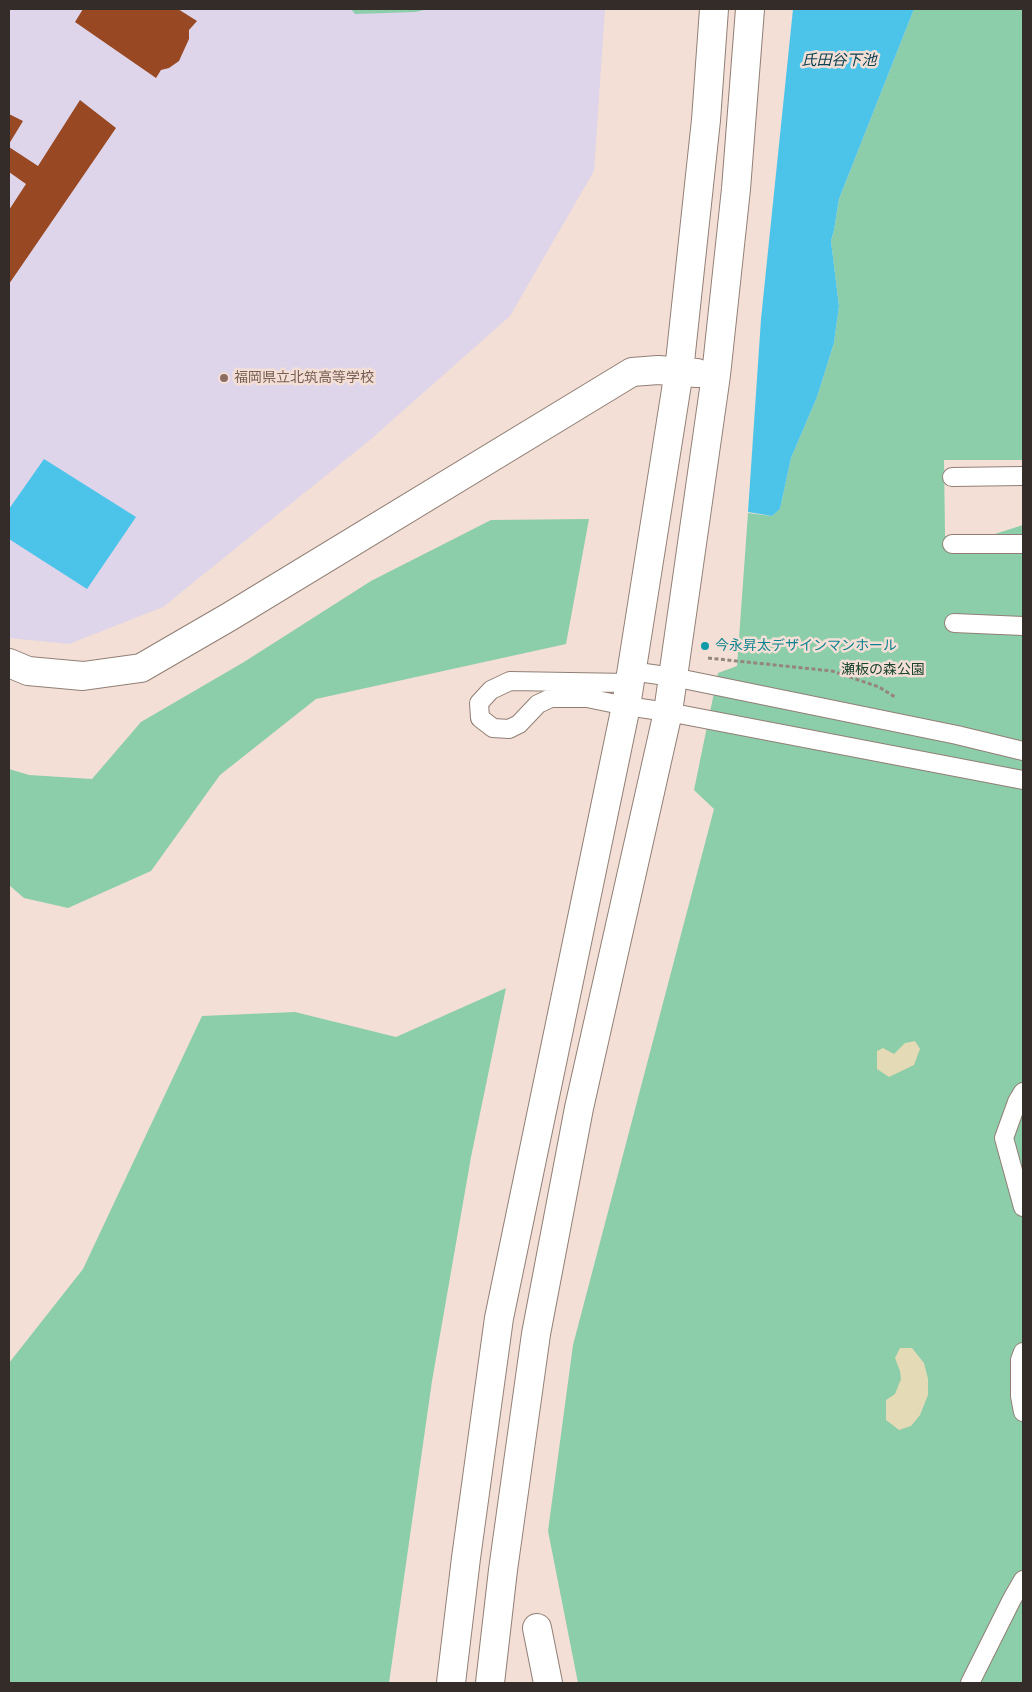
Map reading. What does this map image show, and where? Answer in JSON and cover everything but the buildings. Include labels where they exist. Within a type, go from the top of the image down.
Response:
[{"type":"street","points":[[451,1683],[467,1548],[499,1318],[628,687],[679,371],[706,120],[714,9]]},
{"type":"street","points":[[490,1683],[503,1570],[536,1334],[579,1108],[668,712],[716,374],[736,189],[750,9]]},
{"type":"street","points":[[9,663],[28,670],[83,676],[142,668],[632,372],[679,371],[716,374]]},
{"type":"street","points":[[537,1628],[548,1683]]},
{"type":"lane","points":[[952,477],[1023,476]]},
{"type":"lane","points":[[952,544],[1023,544]]},
{"type":"lane","points":[[954,623],[1023,626]]},
{"type":"lane","points":[[1023,751],[957,735],[673,677],[628,687],[587,698],[551,698],[538,704],[520,724],[509,729],[493,728],[480,718],[479,703],[490,690],[510,681],[628,687],[668,712],[1023,780]]},
{"type":"lane","points":[[1023,1092],[1017,1102],[1004,1138],[1023,1207]]},
{"type":"lane","points":[[1023,1352],[1020,1360],[1020,1396],[1023,1412]]},
{"type":"lane","points":[[970,1683],[1023,1580]]},
{"type":"path","points":[[707,658],[832,671],[879,687],[900,700]]},
{"type":"shaded area","name":"福岡県立北筑高等学校","points":[[9,9],[605,9],[594,171],[510,316],[370,440],[163,607],[69,644],[9,638]]},
{"type":"green space","points":[[351,9],[429,9],[415,12],[355,14]]},
{"type":"green space","name":"瀬板の森公園","points":[[914,9],[1023,9],[1023,460],[944,460],[945,536],[976,540],[1023,525],[1023,1683],[578,1683],[548,1531],[573,1345],[714,809],[694,790],[718,673],[737,666],[748,513],[772,516],[780,509],[791,458],[817,397],[834,343],[839,306],[831,241],[839,199]]},
{"type":"green space","points":[[589,519],[566,644],[316,699],[220,775],[151,871],[68,908],[24,898],[9,885],[9,769],[29,775],[92,779],[141,722],[244,662],[371,581],[491,520]]},
{"type":"green space","points":[[506,988],[471,1157],[432,1381],[389,1683],[9,1683],[9,1363],[83,1269],[202,1016],[295,1012],[396,1037]]},
{"type":"sand","points":[[915,1041],[920,1049],[914,1065],[889,1077],[877,1069],[877,1051],[883,1048],[894,1054],[905,1043]]},
{"type":"sand","points":[[900,1348],[912,1348],[924,1363],[928,1379],[928,1395],[920,1415],[911,1426],[899,1430],[886,1420],[886,1400],[895,1394],[901,1379],[895,1358]]},
{"type":"water","name":"氏田谷下池","points":[[793,9],[914,9],[839,199],[831,241],[839,306],[834,343],[817,397],[791,458],[780,509],[772,516],[748,512],[761,319]]},
{"type":"water","points":[[44,459],[136,517],[87,589],[9,539],[9,509]]},
{"type":"place","name":"福岡県立北筑高等学校","points":[[224,378]]},
{"type":"place","name":"今永昇太デザインマンホール","points":[[705,646]]}]
